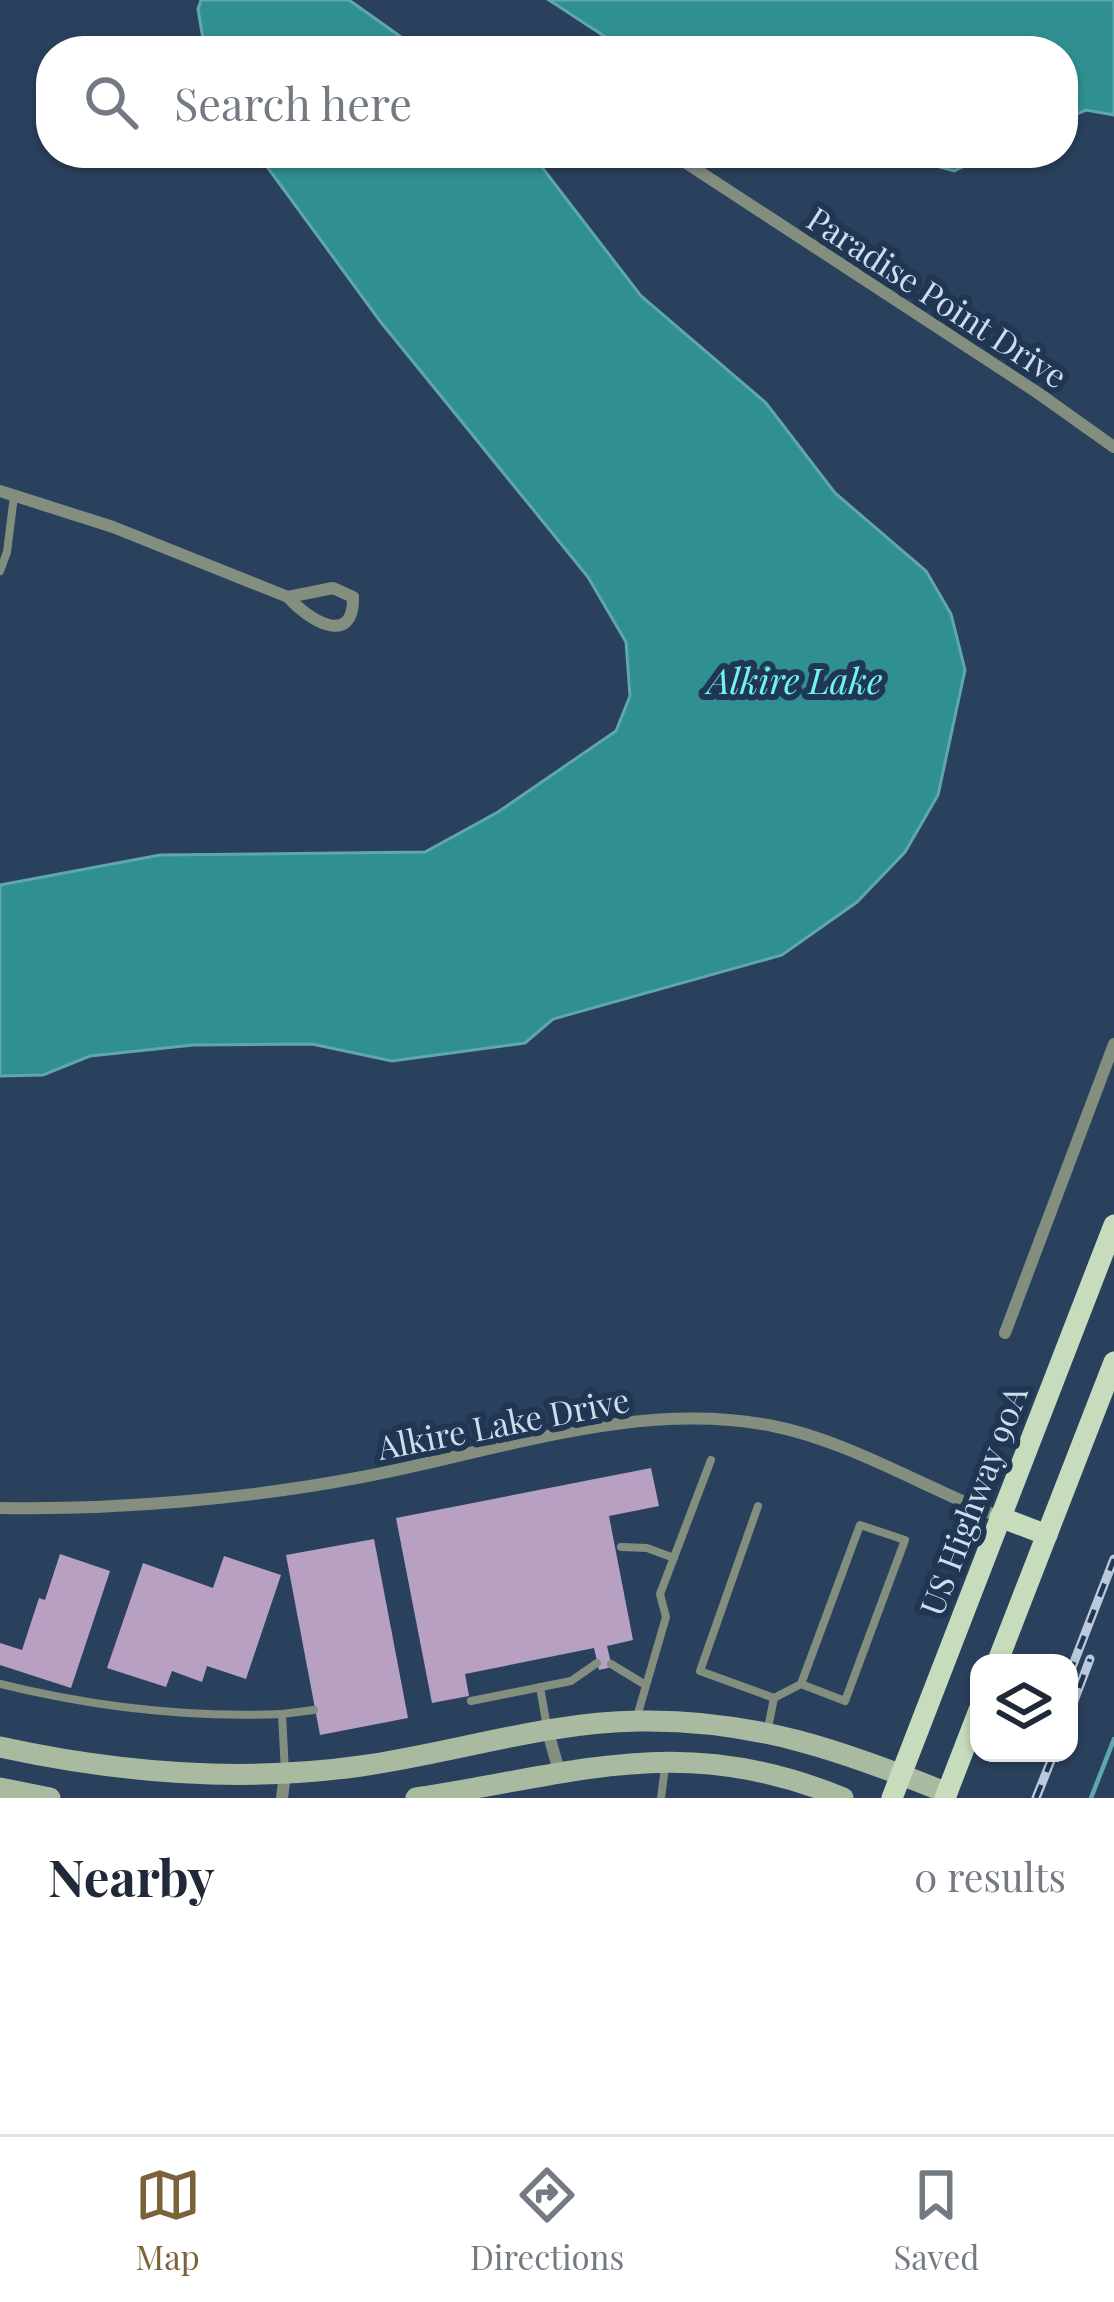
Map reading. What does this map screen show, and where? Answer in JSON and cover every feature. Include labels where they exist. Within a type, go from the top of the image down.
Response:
[{"type":"main road","name":"US Highway 90A","points":[[892,1798],[1114,1226]]},
{"type":"main road","points":[[1001,1654],[1114,1362]]},
{"type":"main road","points":[[1000,1517],[1047,1535]]},
{"type":"main road","points":[[950,1796],[970,1736]]},
{"type":"street","name":"Paradise Point Drive","points":[[694,168],[1114,447]]},
{"type":"street","points":[[7,493],[113,527],[288,597],[304,616],[321,623],[339,626],[348,622],[354,610],[353,597],[333,588],[288,597]]},
{"type":"street","points":[[1005,1333],[1114,1044]]},
{"type":"street","name":"Alkire Lake Drive","points":[[0,1508],[147,1504],[358,1478],[570,1432],[676,1419],[749,1423],[811,1436],[1000,1517]]},
{"type":"street","points":[[0,1747],[50,1758],[196,1774],[285,1774],[362,1766],[635,1720],[767,1730],[862,1758],[950,1796]]},
{"type":"street","points":[[548,1732],[559,1771]]},
{"type":"street","points":[[416,1798],[446,1796],[559,1771],[665,1760],[760,1770],[843,1798]]},
{"type":"street","points":[[282,1798],[285,1774]]},
{"type":"street","points":[[0,1788],[50,1798]]},
{"type":"lane","points":[[0,571],[7,552],[7,493]]},
{"type":"lane","points":[[635,1720],[666,1617],[660,1594],[710,1460]]},
{"type":"lane","points":[[758,1506],[700,1671],[774,1698],[801,1684],[860,1525],[905,1540],[845,1701],[801,1684]]},
{"type":"lane","points":[[621,1547],[647,1548],[674,1558]]},
{"type":"lane","points":[[471,1701],[571,1681],[597,1663]]},
{"type":"lane","points":[[611,1664],[644,1684]]},
{"type":"lane","points":[[0,1684],[139,1710],[225,1716],[314,1710]]},
{"type":"lane","points":[[540,1687],[548,1732]]},
{"type":"lane","points":[[767,1730],[774,1698]]},
{"type":"lane","points":[[282,1714],[285,1774]]},
{"type":"lane","points":[[662,1798],[665,1760]]},
{"type":"water","points":[[201,0],[349,0],[400,36],[202,36]]},
{"type":"water","points":[[549,0],[1114,0],[1114,115],[1086,110],[1078,113],[1078,36],[604,36]]},
{"type":"water","name":"Alkire Lake","points":[[268,168],[543,168],[641,296],[766,403],[835,493],[926,571],[951,614],[965,670],[938,795],[905,852],[857,902],[782,955],[553,1019],[525,1043],[392,1061],[312,1044],[193,1045],[90,1056],[43,1075],[0,1076],[0,885],[160,855],[425,852],[498,812],[616,731],[630,696],[626,642],[588,577],[380,321]]},
{"type":"building","points":[[651,1468],[659,1506],[609,1516],[633,1640],[607,1646],[612,1667],[599,1670],[594,1648],[465,1674],[469,1696],[432,1703],[396,1518]]},
{"type":"building","points":[[374,1539],[408,1718],[320,1735],[286,1555]]},
{"type":"building","points":[[60,1554],[110,1571],[71,1688],[0,1665],[0,1643],[22,1650]]},
{"type":"building","points":[[224,1556],[281,1575],[246,1679],[207,1666],[202,1682],[172,1671],[166,1687],[107,1668],[143,1563],[213,1588]]},
{"type":"waterway","points":[[1091,1798],[1114,1739]]},
{"type":"railway","points":[[1077,1654],[1114,1559]]},
{"type":"railway","points":[[1078,1690],[1090,1659]]},
{"type":"railway","points":[[1036,1798],[1050,1762]]}]
